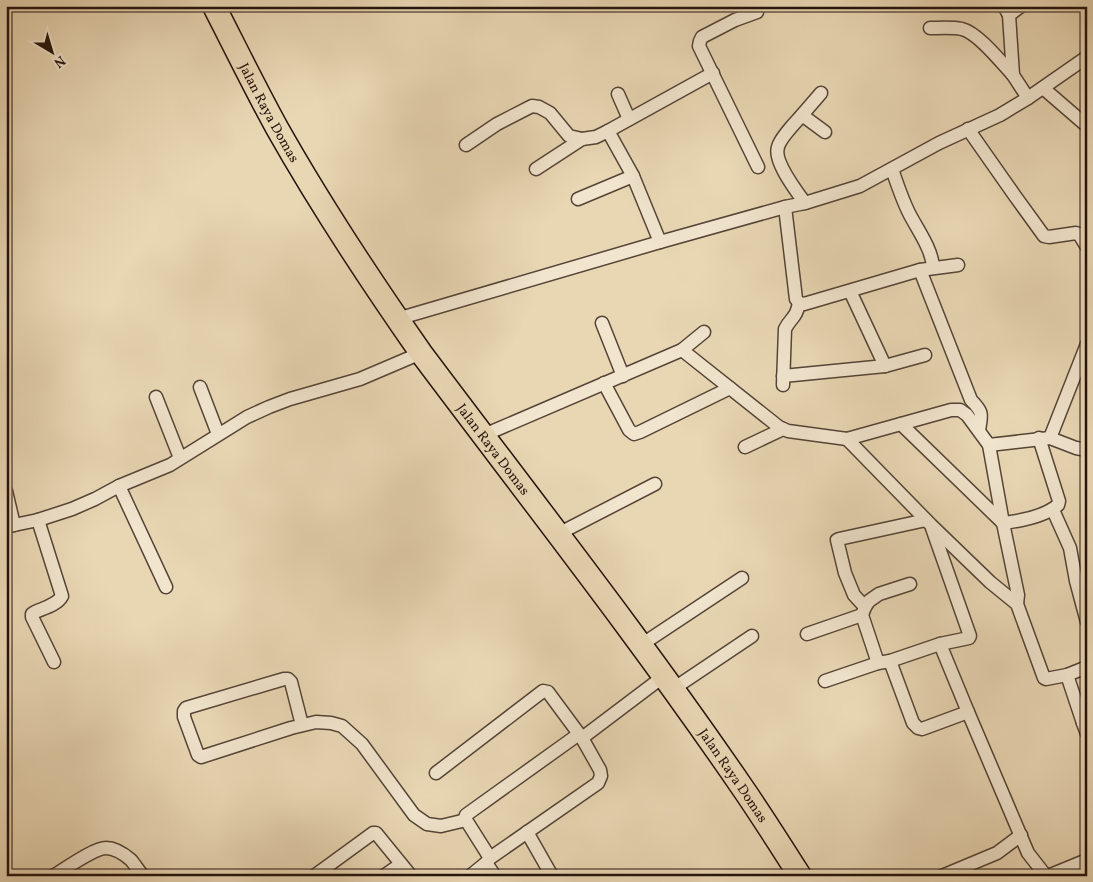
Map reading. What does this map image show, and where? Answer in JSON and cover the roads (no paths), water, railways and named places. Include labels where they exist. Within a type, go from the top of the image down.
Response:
[{"type":"highway","name":"Jalan Raya Domas","points":[[214,6],[298,164],[397,319],[641,645],[743,789],[800,876]]},
{"type":"street","points":[[1012,75],[1006,10],[1021,6]]},
{"type":"street","points":[[757,12],[735,20],[702,37],[699,46],[758,167]]},
{"type":"street","points":[[930,28],[960,29],[969,32],[1012,75],[1028,98]]},
{"type":"street","points":[[397,319],[860,186],[939,142],[1000,115],[1087,57]]},
{"type":"street","points":[[466,146],[497,124],[532,106],[540,107],[550,112],[569,136],[582,139],[596,137],[713,73]]},
{"type":"street","points":[[1042,88],[1087,126]]},
{"type":"street","points":[[805,203],[788,180],[776,153],[778,145],[821,93]]},
{"type":"street","points":[[618,94],[630,119]]},
{"type":"street","points":[[802,115],[825,132]]},
{"type":"street","points":[[968,129],[1044,236],[1076,233],[1079,234],[1087,247]]},
{"type":"street","points":[[608,131],[633,176],[660,242]]},
{"type":"street","points":[[536,169],[582,139]]},
{"type":"street","points":[[892,169],[900,193],[932,262],[927,269]]},
{"type":"street","points":[[578,199],[633,176]]},
{"type":"street","points":[[785,207],[796,299],[799,303],[797,313],[785,329],[783,380],[885,366],[925,354]]},
{"type":"street","points":[[799,303],[804,304],[927,269],[958,265]]},
{"type":"street","points":[[927,269],[972,400],[980,408],[982,415],[979,430]]},
{"type":"street","points":[[850,291],[885,366]]},
{"type":"street","points":[[602,323],[623,376]]},
{"type":"street","points":[[484,435],[682,350],[704,332]]},
{"type":"street","points":[[901,424],[1003,523],[1031,518],[1053,510],[1059,501],[1044,438],[1087,344]]},
{"type":"street","points":[[682,350],[788,431],[847,439],[951,410],[960,410],[967,415],[990,445],[1003,523],[1018,595],[1017,604],[1044,678],[1067,676],[1087,667]]},
{"type":"street","points":[[6,491],[10,526],[38,520],[72,509],[170,464],[247,417],[269,407],[360,379],[421,353]]},
{"type":"street","points":[[604,383],[629,430],[634,434],[730,388]]},
{"type":"street","points":[[200,387],[218,434]]},
{"type":"street","points":[[156,397],[180,458]]},
{"type":"street","points":[[745,447],[784,429]]},
{"type":"street","points":[[990,445],[1044,438],[1087,450]]},
{"type":"street","points":[[847,439],[928,522],[990,582],[1017,604]]},
{"type":"street","points":[[558,534],[655,484]]},
{"type":"street","points":[[119,486],[166,587]]},
{"type":"street","points":[[1053,510],[1070,548],[1076,581],[1087,622]]},
{"type":"street","points":[[38,520],[62,596],[55,603],[32,614],[32,617],[54,662]]},
{"type":"street","points":[[928,522],[837,540],[845,573],[854,595],[864,611],[884,662],[913,723],[922,729],[968,712]]},
{"type":"street","points":[[825,681],[940,644],[969,638],[970,633],[928,522]]},
{"type":"street","points":[[641,645],[742,578]]},
{"type":"street","points":[[807,634],[864,611],[869,601],[878,594],[910,584]]},
{"type":"street","points":[[495,876],[464,818],[466,815],[580,736],[668,683],[752,636]]},
{"type":"street","points":[[940,644],[1028,853],[1047,876],[1087,860]]},
{"type":"street","points":[[1067,676],[1085,726]]},
{"type":"street","points":[[302,726],[291,682],[284,679],[186,708],[184,713],[198,755],[201,757],[291,728],[302,726],[316,722],[342,726],[362,744],[414,815],[427,824],[440,826],[466,820]]},
{"type":"street","points":[[436,773],[542,692],[548,692],[580,736],[600,770],[601,776],[598,782],[488,860],[470,876]]},
{"type":"street","points":[[527,832],[552,876]]},
{"type":"street","points":[[314,876],[373,833],[376,834],[411,876]]},
{"type":"street","points":[[942,876],[997,853],[1020,834]]},
{"type":"street","points":[[53,876],[96,850],[105,848],[114,850],[132,861],[143,876]]},
{"type":"street","points":[[384,876],[401,864]]}]
